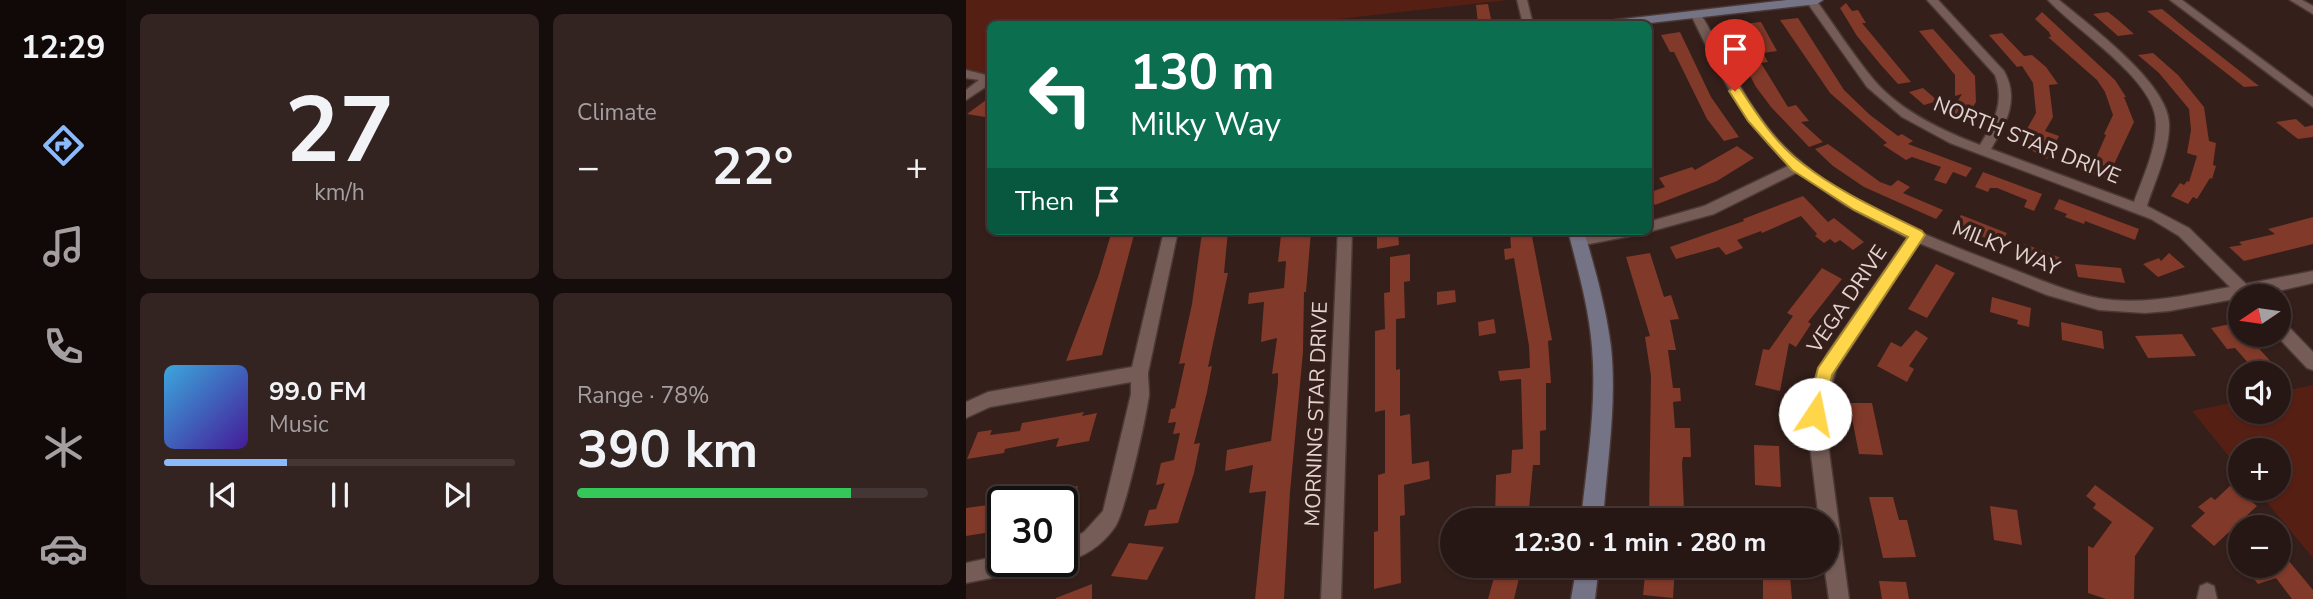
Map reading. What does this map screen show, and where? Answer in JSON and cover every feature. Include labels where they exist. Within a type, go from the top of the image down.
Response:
[{"type":"street","points":[[1522,0],[1527,21]]},
{"type":"street","points":[[1642,21],[1816,0]]},
{"type":"street","points":[[1932,0],[2000,74],[2006,84],[2007,103],[2004,113],[1983,151]]},
{"type":"street","points":[[2053,0],[2137,75],[2162,110],[2161,139],[2139,208]]},
{"type":"street","points":[[2175,0],[2313,103]]},
{"type":"street","points":[[2295,0],[2313,11]]},
{"type":"street","name":"NORTH STAR DRIVE","points":[[1811,1],[1862,73],[1882,95],[1921,123],[1983,151],[2139,208],[2184,232],[2237,284]]},
{"type":"street","name":"MILKY WAY","points":[[1696,15],[1753,118],[1797,167],[1859,206],[1917,235],[2053,291],[2099,304],[2123,308],[2169,305],[2228,296]]},
{"type":"street","points":[[966,74],[987,78]]},
{"type":"street","points":[[966,96],[987,81]]},
{"type":"street","points":[[1652,227],[1709,210],[1797,167]]},
{"type":"street","points":[[1078,546],[1088,542],[1103,529],[1112,514],[1140,394],[1139,373],[1170,235]]},
{"type":"street","name":"MORNING STAR DRIVE","points":[[1331,599],[1345,235]]},
{"type":"street","name":"VEGA DRIVE","points":[[1839,599],[1815,414],[1818,393],[1829,366],[1917,235]]},
{"type":"street","points":[[1578,236],[1599,326],[1602,354],[1593,508]]},
{"type":"street","name":"MILKY WAY","points":[[2284,284],[2313,277]]},
{"type":"street","points":[[2291,340],[2313,363]]},
{"type":"street","points":[[966,410],[988,400],[1139,373]]},
{"type":"street","points":[[966,573],[987,569]]},
{"type":"street","points":[[1583,599],[1586,578]]},
{"type":"shaded area","points":[[966,0],[1508,0],[1321,21],[987,21],[987,78],[966,73]]},
{"type":"shaded area","points":[[2313,385],[2313,558],[2291,531],[2291,515],[2277,515],[2266,501],[2291,501],[2291,438],[2228,438],[2228,455],[2192,411],[2228,404],[2228,424],[2291,424],[2291,390]]},
{"type":"building","points":[[1846,3],[1852,11],[1858,10],[1866,23],[1862,23],[1911,82],[1898,84],[1880,64],[1857,36],[1840,8]]},
{"type":"building","points":[[1488,4],[1491,21],[1478,21],[1476,5]]},
{"type":"building","points":[[2162,9],[2259,86],[2244,87],[2147,11]]},
{"type":"building","points":[[2042,12],[2115,80],[2126,97],[2134,122],[2107,179],[2077,168],[2083,155],[2095,160],[2106,135],[2104,134],[2113,115],[2105,92],[2097,80],[2048,37],[2051,37],[2049,32],[2035,19]]},
{"type":"building","points":[[2108,12],[2134,34],[2118,36],[2093,14]]},
{"type":"building","points":[[1798,18],[1844,90],[1870,115],[1898,136],[1902,134],[1913,141],[1908,144],[1972,168],[1966,177],[1953,172],[1946,184],[1934,180],[1941,167],[1912,157],[1906,160],[1883,145],[1887,143],[1830,93],[1780,20]]},
{"type":"building","points":[[1761,22],[1777,51],[1763,53],[1768,62],[1761,63],[1788,107],[1796,105],[1809,121],[1801,122],[1823,142],[1809,147],[1771,107],[1756,87],[1724,26]]},
{"type":"building","points":[[1933,29],[1975,76],[1976,102],[1963,123],[1955,120],[1955,105],[1962,94],[1955,96],[1955,75],[1919,31]]},
{"type":"building","points":[[1680,32],[1711,97],[1739,137],[1724,141],[1707,119],[1674,52],[1670,52],[1661,35]]},
{"type":"building","points":[[2002,33],[2024,56],[2032,55],[2046,67],[2058,84],[2049,85],[2053,117],[2045,131],[2059,136],[2047,159],[2019,143],[2036,113],[2033,83],[2022,66],[2017,67],[1989,35]]},
{"type":"building","points":[[2153,53],[2178,75],[2204,107],[2209,141],[2216,143],[2213,165],[2216,166],[2212,179],[2210,178],[2197,199],[2193,197],[2188,204],[2171,196],[2180,183],[2184,185],[2189,182],[2197,156],[2187,153],[2191,130],[2189,109],[2159,73],[2138,55]]},
{"type":"building","points":[[1923,88],[1938,101],[1924,105],[1909,92]]},
{"type":"building","points":[[987,99],[985,117],[967,114]]},
{"type":"building","points":[[2296,119],[2305,127],[2313,125],[2313,137],[2298,139],[2276,122]]},
{"type":"building","points":[[1828,144],[1880,182],[1891,186],[1898,180],[1910,187],[1903,193],[1943,210],[1936,219],[1864,187],[1833,166],[1815,149]]},
{"type":"building","points":[[1737,146],[1754,158],[1717,181],[1655,205],[1652,192],[1665,187],[1659,178],[1692,167],[1695,170]]},
{"type":"building","points":[[1983,172],[2042,194],[2034,211],[2024,207],[2027,200],[1997,188],[1990,188],[1988,192],[1975,187]]},
{"type":"building","points":[[1803,196],[1828,222],[1834,218],[1864,242],[1853,250],[1840,240],[1835,243],[1830,239],[1824,243],[1815,236],[1817,234],[1801,216],[1762,233],[1761,231],[1737,240],[1743,248],[1726,255],[1719,247],[1676,259],[1670,247],[1744,221],[1743,219]]},
{"type":"building","points":[[2059,199],[2139,229],[2135,240],[2085,221],[2084,224],[2065,217],[2067,214],[2054,209]]},
{"type":"building","points":[[1961,215],[2007,233],[2001,244],[1955,226]]},
{"type":"building","points":[[2313,217],[2313,244],[2244,261],[2229,247],[2275,234],[2268,229]]},
{"type":"building","points":[[1111,235],[1134,235],[1102,355],[1066,361]]},
{"type":"building","points":[[1202,235],[1228,235],[1224,273],[1228,273],[1208,367],[1212,366],[1207,392],[1194,444],[1200,443],[1194,473],[1178,523],[1144,526],[1149,510],[1156,509],[1165,483],[1156,485],[1161,463],[1174,460],[1180,433],[1173,434],[1176,422],[1168,423],[1171,409],[1175,408],[1185,363],[1179,364],[1192,304]]},
{"type":"building","points":[[1281,235],[1311,235],[1304,292],[1303,352],[1290,492],[1284,599],[1255,599],[1266,491],[1249,493],[1253,465],[1225,471],[1227,450],[1271,441],[1278,382],[1278,373],[1272,374],[1277,338],[1261,342],[1264,302],[1248,304],[1249,293],[1284,288],[1286,261],[1278,262]]},
{"type":"building","points":[[1377,235],[1398,235],[1399,245],[1377,249]]},
{"type":"building","points":[[1510,235],[1532,235],[1552,340],[1548,341],[1551,383],[1546,383],[1546,430],[1540,431],[1540,465],[1533,465],[1529,508],[1495,508],[1496,475],[1511,473],[1512,450],[1523,449],[1521,379],[1500,381],[1498,371],[1530,368],[1529,346],[1514,258],[1505,260],[1504,249],[1511,248]]},
{"type":"building","points":[[2025,244],[2061,258],[2056,270],[2020,255]]},
{"type":"building","points":[[1650,253],[1664,297],[1671,295],[1679,319],[1670,320],[1676,350],[1668,350],[1673,388],[1680,388],[1681,401],[1673,402],[1675,428],[1690,428],[1691,457],[1683,457],[1682,463],[1684,508],[1649,508],[1651,376],[1645,337],[1650,336],[1626,257]]},
{"type":"building","points":[[2169,253],[2185,267],[2158,277],[2143,264],[2159,258],[2161,261]]},
{"type":"building","points":[[1410,254],[1410,281],[1404,282],[1405,318],[1396,319],[1396,370],[1400,369],[1400,416],[1410,414],[1412,464],[1429,461],[1430,479],[1404,485],[1405,515],[1400,516],[1401,583],[1374,589],[1378,475],[1385,473],[1385,410],[1375,412],[1375,331],[1385,329],[1384,293],[1390,292],[1390,257]]},
{"type":"building","points":[[1936,264],[1955,273],[1927,318],[1908,309]]},
{"type":"building","points":[[2075,264],[2121,268],[2125,283],[2078,277]]},
{"type":"building","points":[[1822,268],[1842,279],[1808,322],[1811,324],[1796,347],[1789,343],[1780,391],[1755,385],[1763,349],[1769,350],[1793,316],[1787,313]]},
{"type":"building","points":[[1455,290],[1456,302],[1437,305],[1437,292]]},
{"type":"building","points":[[1992,297],[2031,308],[2029,327],[2017,324],[2018,320],[1990,312]]},
{"type":"building","points":[[1494,319],[1496,333],[1479,336],[1478,322]]},
{"type":"building","points":[[2061,322],[2102,331],[2104,349],[2062,340]]},
{"type":"building","points":[[2228,324],[2228,347],[2258,347],[2270,361],[2246,361],[2235,348],[2227,349],[2211,328]]},
{"type":"building","points":[[1916,330],[1928,338],[1909,366],[1914,369],[1907,382],[1877,366],[1891,342],[1901,347]]},
{"type":"building","points":[[2182,334],[2196,356],[2148,358],[2135,336]]},
{"type":"building","points":[[1849,403],[1872,403],[1883,455],[1859,454]]},
{"type":"building","points":[[1084,412],[1082,416],[1097,413],[1089,441],[1056,447],[1059,438],[1005,449],[1004,453],[967,459],[978,432],[992,430],[990,435],[1020,431],[1022,423]]},
{"type":"building","points":[[1754,445],[1779,446],[1781,487],[1755,485]]},
{"type":"building","points":[[2095,485],[2154,528],[2135,556],[2134,599],[2106,599],[2088,593],[2088,546],[2093,548],[2112,522],[2093,508],[2096,504],[2086,496]]},
{"type":"building","points":[[2228,488],[2228,501],[2251,501],[2257,506],[2247,515],[2228,515],[2228,533],[2214,546],[2191,526],[2205,513],[2198,507],[2211,497],[2215,500]]},
{"type":"building","points":[[1869,497],[1893,497],[1899,520],[1907,520],[1916,557],[1883,558]]},
{"type":"building","points":[[987,505],[987,533],[966,536],[966,508]]},
{"type":"building","points":[[1990,506],[2017,510],[2022,545],[1994,540]]},
{"type":"building","points":[[1129,543],[1164,547],[1147,580],[1111,576]]},
{"type":"building","points":[[2291,564],[2313,590],[2313,599],[2292,599],[2276,578],[2291,578]]},
{"type":"building","points":[[1494,578],[1519,578],[1514,599],[1488,599]]},
{"type":"building","points":[[1645,578],[1674,578],[1673,598],[1643,595]]},
{"type":"building","points":[[1763,578],[1790,578],[1792,599],[1763,599]]},
{"type":"building","points":[[2253,578],[2276,578],[2258,584]]},
{"type":"building","points":[[1879,581],[1906,582],[1909,599],[1882,599]]},
{"type":"building","points":[[1092,584],[1092,599],[1056,599],[1056,598]]},
{"type":"route","points":[[1735,91],[1753,118],[1797,167],[1859,206],[1917,235],[1824,373],[1815,414]]}]
